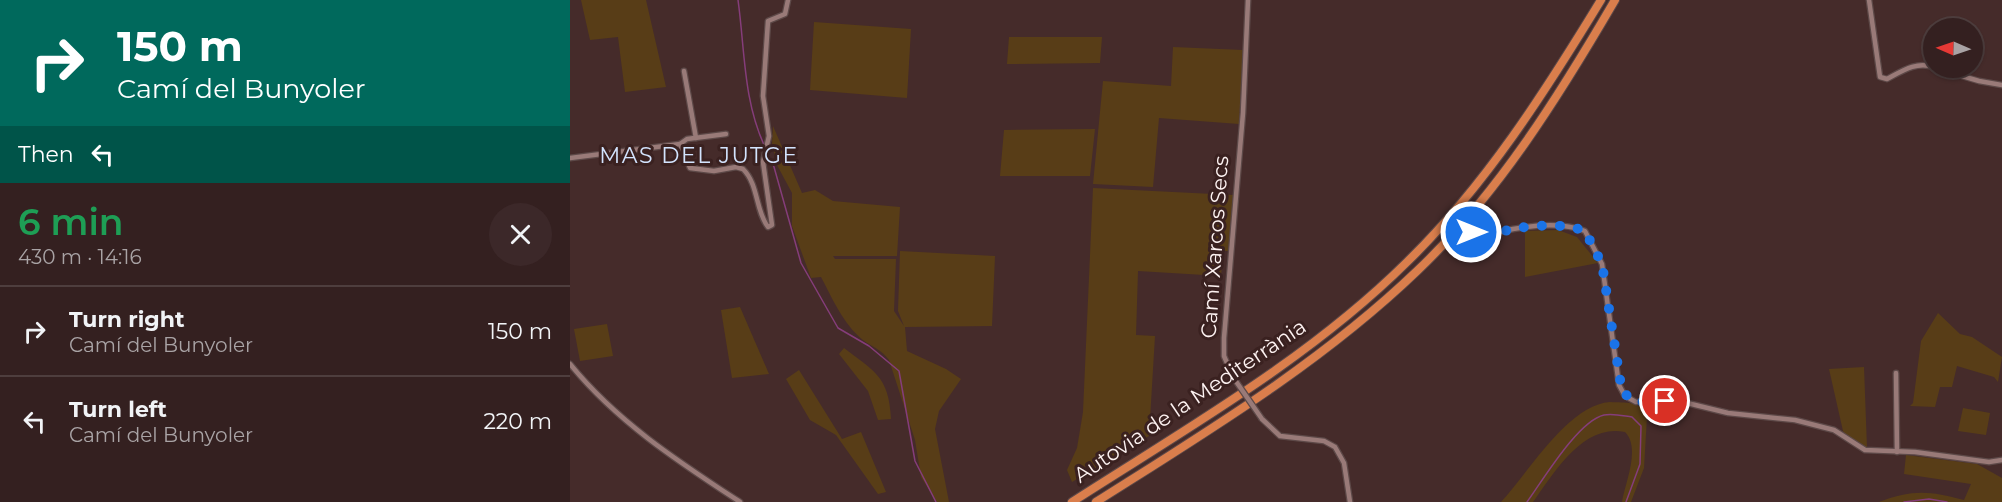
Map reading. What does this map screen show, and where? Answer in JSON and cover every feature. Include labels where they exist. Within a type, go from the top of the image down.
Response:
[{"type":"highway","name":"Autovia de la Mediterrània","points":[[1072,502],[1239,396],[1353,311],[1407,262],[1456,211],[1509,142],[1601,0]]},
{"type":"highway","name":"Autovia de la Mediterrània","points":[[1096,502],[1304,366],[1364,319],[1419,270],[1466,218],[1520,149],[1577,64],[1615,0]]},
{"type":"street","points":[[681,144],[690,168],[714,171],[737,167],[746,172],[754,189],[763,220],[768,227],[772,225],[764,172],[769,136],[763,96],[766,26],[768,21],[785,14],[788,0]]},
{"type":"street","name":"Camí Xarcos Secs","points":[[1248,0],[1244,105],[1224,349],[1227,364],[1233,377],[1262,419],[1280,436],[1324,441],[1335,447],[1344,463],[1350,502]]},
{"type":"street","points":[[1869,0],[1880,77],[1887,79],[1909,67],[1923,65]]},
{"type":"street","points":[[684,71],[696,138]]},
{"type":"street","points":[[1969,78],[2002,85]]},
{"type":"street","points":[[570,158],[681,144],[687,139],[726,134]]},
{"type":"street","points":[[1471,232],[1483,236],[1535,227],[1567,227],[1585,231],[1602,264],[1619,385],[1629,399],[1636,402],[1679,401],[1728,413],[1795,420],[1834,430],[1865,450],[1915,452],[1989,462],[2002,460]]},
{"type":"street","points":[[570,364],[613,409],[659,449],[740,502]]},
{"type":"street","points":[[1896,373],[1898,452]]},
{"type":"shaded area","points":[[581,0],[646,0],[666,87],[625,92],[618,37],[590,40]]},
{"type":"shaded area","points":[[814,22],[911,29],[907,98],[810,90]]},
{"type":"shaded area","points":[[1009,37],[1102,37],[1100,63],[1007,64]]},
{"type":"shaded area","points":[[1173,47],[1243,50],[1239,124],[1159,118],[1153,187],[1093,184],[1103,81],[1171,86]]},
{"type":"shaded area","points":[[773,126],[802,193],[815,190],[833,201],[900,207],[897,256],[833,256],[835,259],[896,259],[894,311],[904,326],[898,311],[900,251],[995,256],[992,326],[905,327],[907,351],[946,369],[961,379],[939,411],[935,429],[949,502],[937,502],[921,477],[915,440],[889,360],[850,327],[821,277],[811,278],[792,226],[792,193],[777,165],[772,144]]},
{"type":"shaded area","points":[[1095,129],[1090,176],[1000,176],[1004,130]]},
{"type":"shaded area","points":[[1093,188],[1233,195],[1228,251],[1223,251],[1221,276],[1138,271],[1136,335],[1155,336],[1149,436],[1072,482],[1067,470],[1077,448],[1083,412]]},
{"type":"shaded area","points":[[1558,230],[1577,237],[1598,263],[1525,277],[1525,231]]},
{"type":"shaded area","points":[[740,307],[769,374],[732,378],[721,310]]},
{"type":"shaded area","points":[[1938,313],[1960,334],[1972,337],[2002,357],[1998,382],[1994,377],[1957,366],[1952,387],[1940,387],[1935,407],[1910,406],[1913,403],[1921,341]]},
{"type":"shaded area","points":[[607,324],[613,356],[580,361],[574,329]]},
{"type":"shaded area","points":[[844,348],[871,369],[883,383],[890,404],[891,419],[878,420],[868,391],[839,354]]},
{"type":"shaded area","points":[[1864,367],[1867,448],[1847,438],[1843,431],[1829,369]]},
{"type":"shaded area","points":[[799,370],[842,439],[861,432],[886,492],[878,494],[836,435],[810,420],[786,379]]},
{"type":"shaded area","points":[[1610,402],[1637,405],[1647,417],[1644,468],[1631,502],[1622,502],[1631,466],[1630,439],[1625,432],[1610,431],[1596,435],[1571,453],[1533,502],[1501,502],[1564,427],[1594,406]]},
{"type":"shaded area","points":[[1963,408],[1990,413],[1986,435],[1958,431]]},
{"type":"shaded area","points":[[1906,455],[1977,464],[2002,478],[2002,502],[1879,502],[1912,493],[1941,495],[1964,500],[1971,484],[1904,474]]},
{"type":"waterway","points":[[738,0],[752,111],[765,147]]},
{"type":"waterway","points":[[767,152],[774,167],[801,263],[838,328],[869,346],[899,371],[915,461],[936,502]]},
{"type":"waterway","points":[[1527,502],[1572,439],[1594,420],[1611,414],[1632,417],[1641,426],[1640,464],[1626,502]]},
{"type":"waterway","points":[[1904,502],[1929,499],[1947,502]]},
{"type":"district","name":"MAS DEL JUTGE","points":[[699,155]]},
{"type":"route","points":[[1471,232],[1483,236],[1535,227],[1567,227],[1585,231],[1602,264],[1619,385],[1622,392],[1636,402],[1665,401]]}]
